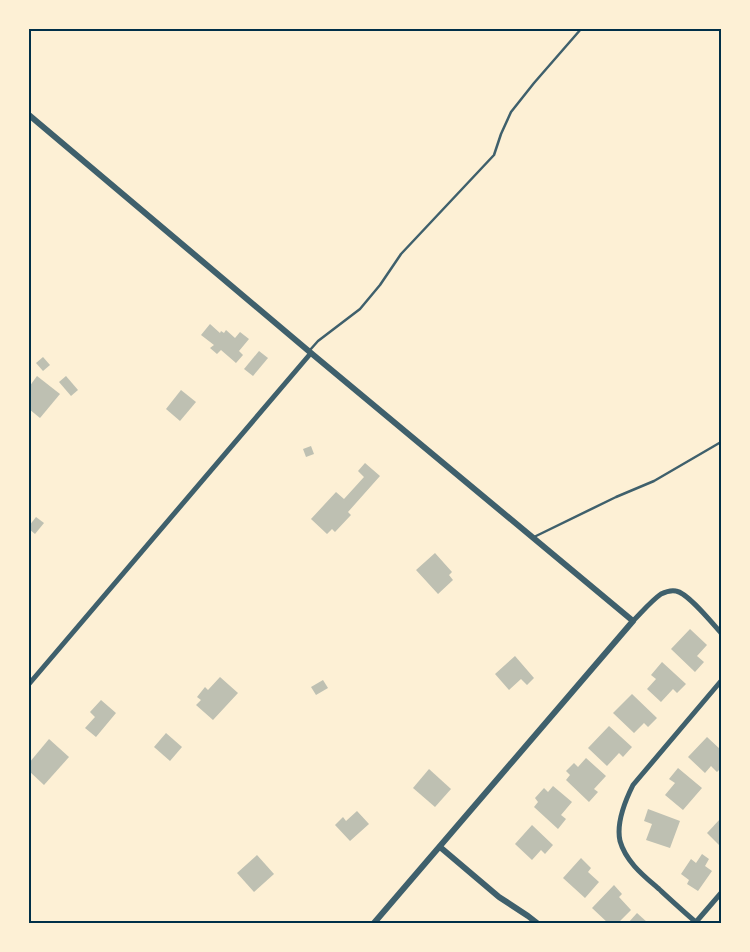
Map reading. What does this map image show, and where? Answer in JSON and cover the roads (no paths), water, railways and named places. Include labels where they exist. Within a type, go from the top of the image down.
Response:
[{"type":"street","points":[[29,115],[633,621]]},
{"type":"street","points":[[29,684],[310,352]]},
{"type":"street","points":[[374,923],[633,621],[656,598],[667,591],[676,591],[685,596],[721,633]]},
{"type":"street","points":[[721,681],[633,785],[624,802],[620,821],[620,840],[626,855],[637,869],[696,923],[721,893]]},
{"type":"street","points":[[440,847],[499,897],[537,923]]},
{"type":"lane","points":[[310,352],[318,341],[360,309],[380,285],[401,254],[494,155],[511,112],[581,29]]},
{"type":"lane","points":[[532,538],[616,497],[654,481],[721,442]]}]
